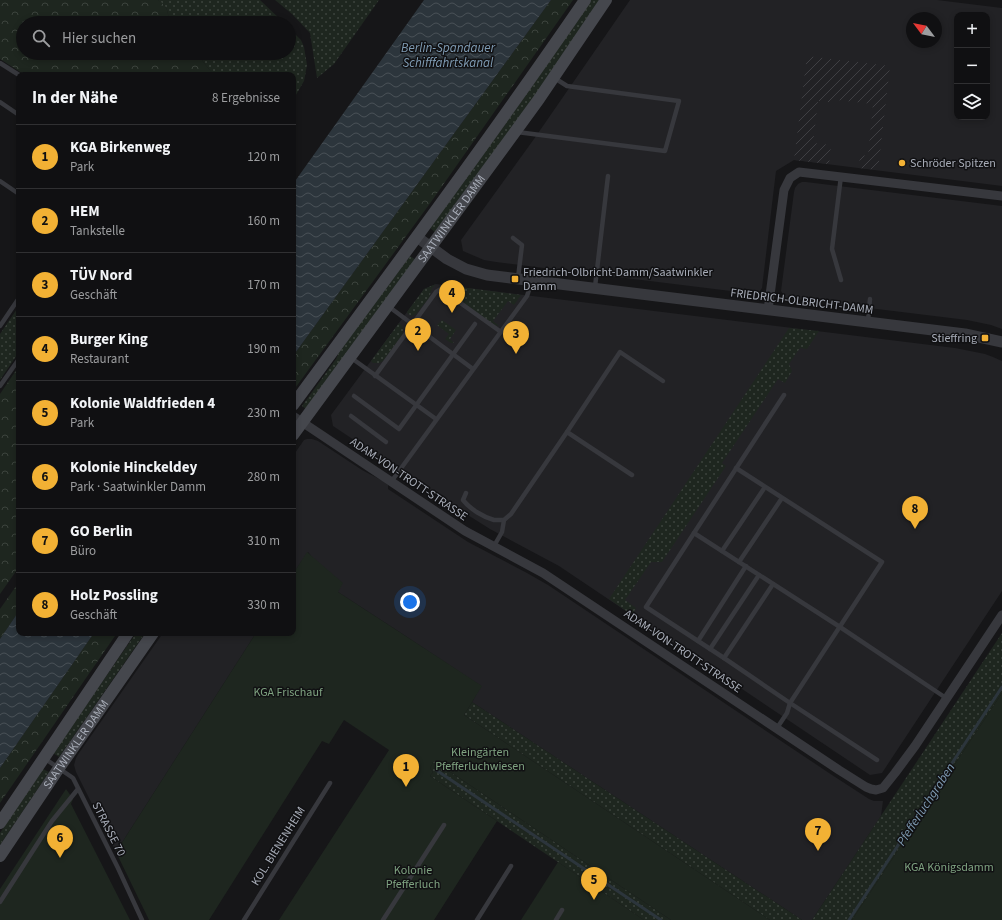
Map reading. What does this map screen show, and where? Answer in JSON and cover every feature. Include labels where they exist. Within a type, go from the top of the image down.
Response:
[{"type":"main road","name":"SAATWINKLER DAMM","points":[[296,401],[417,237],[586,0]]},
{"type":"main road","name":"SAATWINKLER DAMM","points":[[298,419],[350,357],[388,306],[554,78],[606,0]]},
{"type":"main road","name":"SAATWINKLER DAMM","points":[[0,823],[126,636]]},
{"type":"main road","name":"SAATWINKLER DAMM","points":[[0,856],[151,636]]},
{"type":"street","points":[[768,310],[784,190],[790,178],[799,172],[1002,196]]},
{"type":"street","name":"FRIEDRICH-OLBRICHT-DAMM","points":[[417,237],[447,259],[466,269],[487,275],[965,334],[1002,342]]},
{"type":"street","name":"ADAM-VON-TROTT-STRASSE","points":[[298,419],[465,531],[543,573],[871,789],[876,790],[883,788],[896,773],[1002,614]]},
{"type":"lane","points":[[0,63],[16,73]]},
{"type":"lane","points":[[515,132],[665,151],[679,101],[567,86],[554,78]]},
{"type":"lane","points":[[0,102],[16,113]]},
{"type":"lane","points":[[595,289],[608,176]]},
{"type":"lane","points":[[841,176],[832,249],[841,280]]},
{"type":"lane","points":[[0,181],[16,192]]},
{"type":"lane","points":[[513,238],[522,245],[518,279]]},
{"type":"lane","points":[[391,482],[527,296],[532,281]]},
{"type":"lane","points":[[375,376],[412,324],[436,292],[440,289],[447,291],[452,297],[501,332]]},
{"type":"lane","points":[[868,322],[870,299]]},
{"type":"lane","points":[[0,326],[16,302]]},
{"type":"lane","points":[[388,306],[473,369]]},
{"type":"lane","points":[[354,396],[399,429],[475,324]]},
{"type":"lane","points":[[494,546],[502,532],[504,520],[511,514],[620,352],[663,381]]},
{"type":"lane","points":[[350,357],[436,420]]},
{"type":"lane","points":[[0,386],[16,363]]},
{"type":"lane","points":[[784,395],[646,607],[877,760]]},
{"type":"lane","points":[[351,416],[386,442]]},
{"type":"lane","points":[[567,432],[632,475]]},
{"type":"lane","points":[[736,468],[882,562],[790,703],[787,713],[777,728]]},
{"type":"lane","points":[[722,551],[765,487]]},
{"type":"lane","points":[[466,493],[463,500],[472,509],[495,520],[504,520]]},
{"type":"lane","points":[[739,562],[782,498]]},
{"type":"lane","points":[[694,533],[840,627],[946,698]]},
{"type":"lane","points":[[698,641],[746,566]]},
{"type":"lane","points":[[710,649],[759,575]]},
{"type":"lane","points":[[724,658],[773,584]]},
{"type":"lane","name":"STRASSE 70","points":[[44,758],[73,778],[142,920]]},
{"type":"lane","name":"KOL. BIENENHEIM","points":[[244,920],[330,783]]},
{"type":"lane","points":[[0,902],[52,821],[78,789]]},
{"type":"lane","points":[[383,920],[444,825]]},
{"type":"lane","points":[[477,920],[512,866]]},
{"type":"lane","points":[[556,920],[562,910]]},
{"type":"shaded area","points":[[630,0],[937,0],[1002,8],[1002,186],[794,160],[776,171],[762,288],[755,294],[484,260],[463,251],[461,240],[534,139]]},
{"type":"shaded area","points":[[807,56],[890,66],[878,170],[859,168],[860,155],[868,156],[873,104],[837,100],[836,103],[818,101],[813,143],[831,145],[829,164],[794,160]]},
{"type":"shaded area","points":[[802,182],[1002,206],[1002,329],[967,320],[785,297],[781,291],[794,192],[798,184]]},
{"type":"shaded area","points":[[436,284],[955,348],[985,354],[1002,361],[1002,591],[882,773],[870,775],[559,566],[490,529],[333,426],[331,415],[424,289]]},
{"type":"shaded area","points":[[312,439],[318,441],[362,470],[383,481],[388,485],[388,489],[468,542],[548,585],[869,799],[874,801],[883,801],[881,816],[812,920],[802,920],[472,702],[481,686],[338,592],[308,552],[296,570],[296,452],[304,440]]},
{"type":"shaded area","points":[[161,636],[254,636],[116,852],[76,772],[74,765],[79,753]]},
{"type":"green space","points":[[0,0],[158,0],[164,5],[168,16],[16,16],[16,60],[203,60],[211,72],[20,72],[0,59]]},
{"type":"green space","points":[[158,0],[260,0],[277,16],[168,16],[165,6]]},
{"type":"green space","points":[[275,0],[379,0],[334,64],[317,78],[310,33],[296,18],[296,16]]},
{"type":"green space","points":[[551,0],[573,0],[431,202],[296,387],[296,352]]},
{"type":"green space","points":[[591,0],[600,0],[540,89],[436,233],[430,228],[523,99]]},
{"type":"green space","points":[[296,35],[301,40],[304,47],[307,65],[304,81],[296,95],[296,72],[211,72],[203,60],[296,60]]},
{"type":"green space","points":[[410,256],[416,260],[306,409],[302,406],[336,359],[340,350]]},
{"type":"green space","points":[[436,284],[432,288],[429,298],[416,314],[412,316],[408,314],[407,312],[424,289]]},
{"type":"green space","points":[[452,286],[521,295],[514,305],[508,301],[493,321],[498,326],[491,323],[459,299]]},
{"type":"green space","points":[[16,310],[16,356],[0,380],[0,334]]},
{"type":"green space","points":[[442,320],[456,330],[450,339],[454,343],[451,343],[445,339],[449,334],[437,325]]},
{"type":"green space","points":[[399,323],[403,328],[402,335],[383,361],[373,363],[371,361]]},
{"type":"green space","points":[[789,328],[819,331],[807,349],[800,348],[789,364],[792,371],[785,383],[778,379],[722,463],[726,466],[662,562],[651,562],[625,600],[636,608],[632,615],[609,599]]},
{"type":"green space","points":[[16,370],[16,571],[0,594],[0,394]]},
{"type":"green space","points":[[307,552],[343,583],[338,592],[482,686],[464,715],[770,920],[671,920],[434,761],[430,768],[433,772],[430,776],[497,821],[434,920],[279,920],[389,750],[344,720],[329,744],[322,741],[209,920],[149,920],[116,852],[254,636],[296,636],[296,569]]},
{"type":"green space","points":[[16,586],[16,615],[0,639],[0,609]]},
{"type":"green space","points":[[1002,633],[1002,693],[852,920],[812,920]]},
{"type":"green space","points":[[92,636],[115,636],[0,803],[0,768]]},
{"type":"green space","points":[[134,636],[143,636],[59,757],[53,753]]},
{"type":"green space","name":"KGA Königsdamm","points":[[1002,693],[1002,920],[852,920]]},
{"type":"green space","points":[[472,702],[802,920],[770,920],[464,715]]},
{"type":"green space","points":[[434,761],[671,920],[644,920],[430,776],[433,772],[430,768]]},
{"type":"green space","points":[[43,769],[49,772],[0,845],[0,833]]},
{"type":"green space","points":[[66,789],[73,799],[71,804],[130,920],[0,920],[0,889]]},
{"type":"green space","points":[[558,862],[644,920],[521,920]]},
{"type":"water","name":"Berlin-Spandauer Schifffahrtskanal","points":[[424,0],[551,0],[296,352],[296,180]]},
{"type":"water","points":[[16,615],[16,636],[92,636],[0,768],[0,639]]},
{"type":"waterway","name":"Pfefferluchgraben","points":[[849,920],[1002,687]]},
{"type":"waterway","points":[[436,770],[661,920]]},
{"type":"place","name":"Schröder Spitzen","points":[[902,163]]},
{"type":"place","name":"Friedrich-Olbricht-Damm/Saatwinkler Damm","points":[[515,279]]},
{"type":"place","name":"Burger King","points":[[452,313]]},
{"type":"place","name":"Stieffring","points":[[985,338]]},
{"type":"place","name":"HEM","points":[[418,351]]},
{"type":"place","name":"TÜV Nord","points":[[516,354]]},
{"type":"place","name":"Holz Possling","points":[[915,529]]},
{"type":"place","name":"KGA Birkenweg","points":[[406,787]]},
{"type":"place","name":"GO Berlin","points":[[818,851]]},
{"type":"place","name":"Kolonie Hinckeldey","points":[[60,858]]},
{"type":"place","name":"Kolonie Waldfrieden 4","points":[[594,900]]},
{"type":"park label","name":"KGA Frischauf","points":[[288,692]]},
{"type":"park label","name":"Kleingärten Pfefferluchwiesen","points":[[480,759]]},
{"type":"park label","name":"Kolonie Pfefferluch","points":[[413,877]]}]
